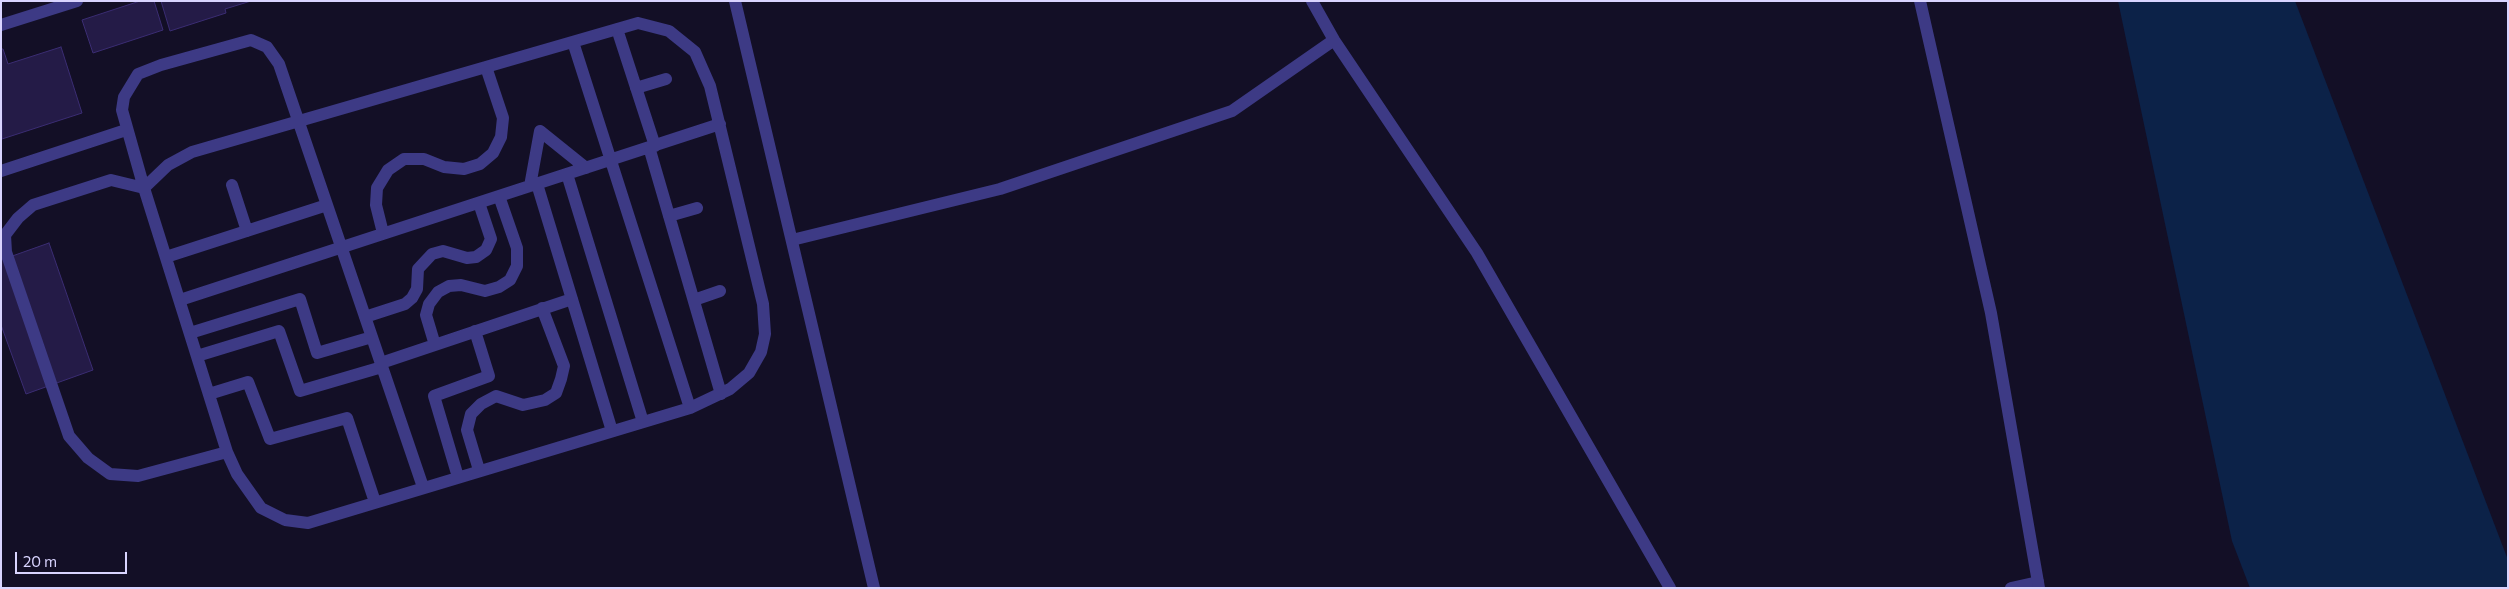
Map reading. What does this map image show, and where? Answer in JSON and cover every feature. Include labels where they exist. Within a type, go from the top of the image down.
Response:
[{"type":"street","points":[[1,25],[77,1]]},
{"type":"street","points":[[735,1],[874,588]]},
{"type":"street","points":[[1312,1],[1334,40],[1477,253],[1670,588]]},
{"type":"street","points":[[1920,1],[1991,313],[2038,585],[2011,588]]},
{"type":"street","points":[[144,188],[168,165],[192,152],[298,121],[638,23],[669,31],[694,52],[710,86],[762,304],[765,334],[761,352],[749,373],[730,389],[690,408],[308,523],[285,520],[261,508],[237,474],[227,452],[180,300],[144,188],[126,130],[122,110],[124,96],[138,74],[161,65],[251,40],[267,47],[279,64],[298,121],[341,247],[372,336],[381,365],[423,487]]},
{"type":"street","points":[[618,29],[636,88],[669,216],[721,394]]},
{"type":"street","points":[[792,240],[1000,189],[1232,110],[1334,40]]},
{"type":"street","points":[[573,42],[690,408]]},
{"type":"street","points":[[383,233],[376,205],[377,188],[388,170],[404,159],[424,159],[444,167],[464,169],[480,164],[493,153],[501,136],[503,118],[486,67]]},
{"type":"street","points":[[636,88],[666,79]]},
{"type":"street","points":[[180,300],[720,124]]},
{"type":"street","points":[[1,171],[126,130]]},
{"type":"street","points":[[586,168],[540,131],[534,185],[572,298],[612,431]]},
{"type":"street","points":[[567,174],[643,422]]},
{"type":"street","points":[[144,188],[111,180],[34,205],[18,218],[5,235],[6,252],[70,436],[88,458],[110,474],[138,476],[227,452]]},
{"type":"street","points":[[232,185],[246,231]]},
{"type":"street","points":[[435,345],[426,315],[429,304],[438,292],[450,286],[461,284],[485,291],[499,287],[510,280],[517,266],[516,248],[499,196]]},
{"type":"street","points":[[365,317],[406,304],[417,289],[418,270],[432,254],[443,251],[467,258],[476,257],[486,250],[491,238],[479,203]]},
{"type":"street","points":[[166,257],[327,205]]},
{"type":"street","points":[[669,216],[697,208]]},
{"type":"street","points":[[694,300],[720,291]]},
{"type":"street","points":[[197,356],[279,331],[300,391],[381,365],[572,298]]},
{"type":"street","points":[[190,333],[300,299],[317,353],[372,336]]},
{"type":"street","points":[[479,470],[468,430],[471,414],[481,404],[496,396],[523,405],[545,400],[556,393],[564,366],[542,308]]},
{"type":"street","points":[[458,477],[434,396],[489,376],[475,331]]},
{"type":"street","points":[[209,394],[248,382],[270,438],[347,418],[375,502]]},
{"type":"water","points":[[2118,1],[2295,1],[2508,560],[2508,588],[2250,588],[2232,541]]},
{"type":"building","points":[[140,1],[154,1],[163,30],[93,53],[82,20]]},
{"type":"building","points":[[161,1],[251,1],[225,9],[226,13],[170,31]]},
{"type":"building","points":[[61,47],[82,113],[2,139],[1,49],[3,49],[8,64]]},
{"type":"building","points":[[49,243],[93,370],[26,394],[1,325],[1,260]]}]
